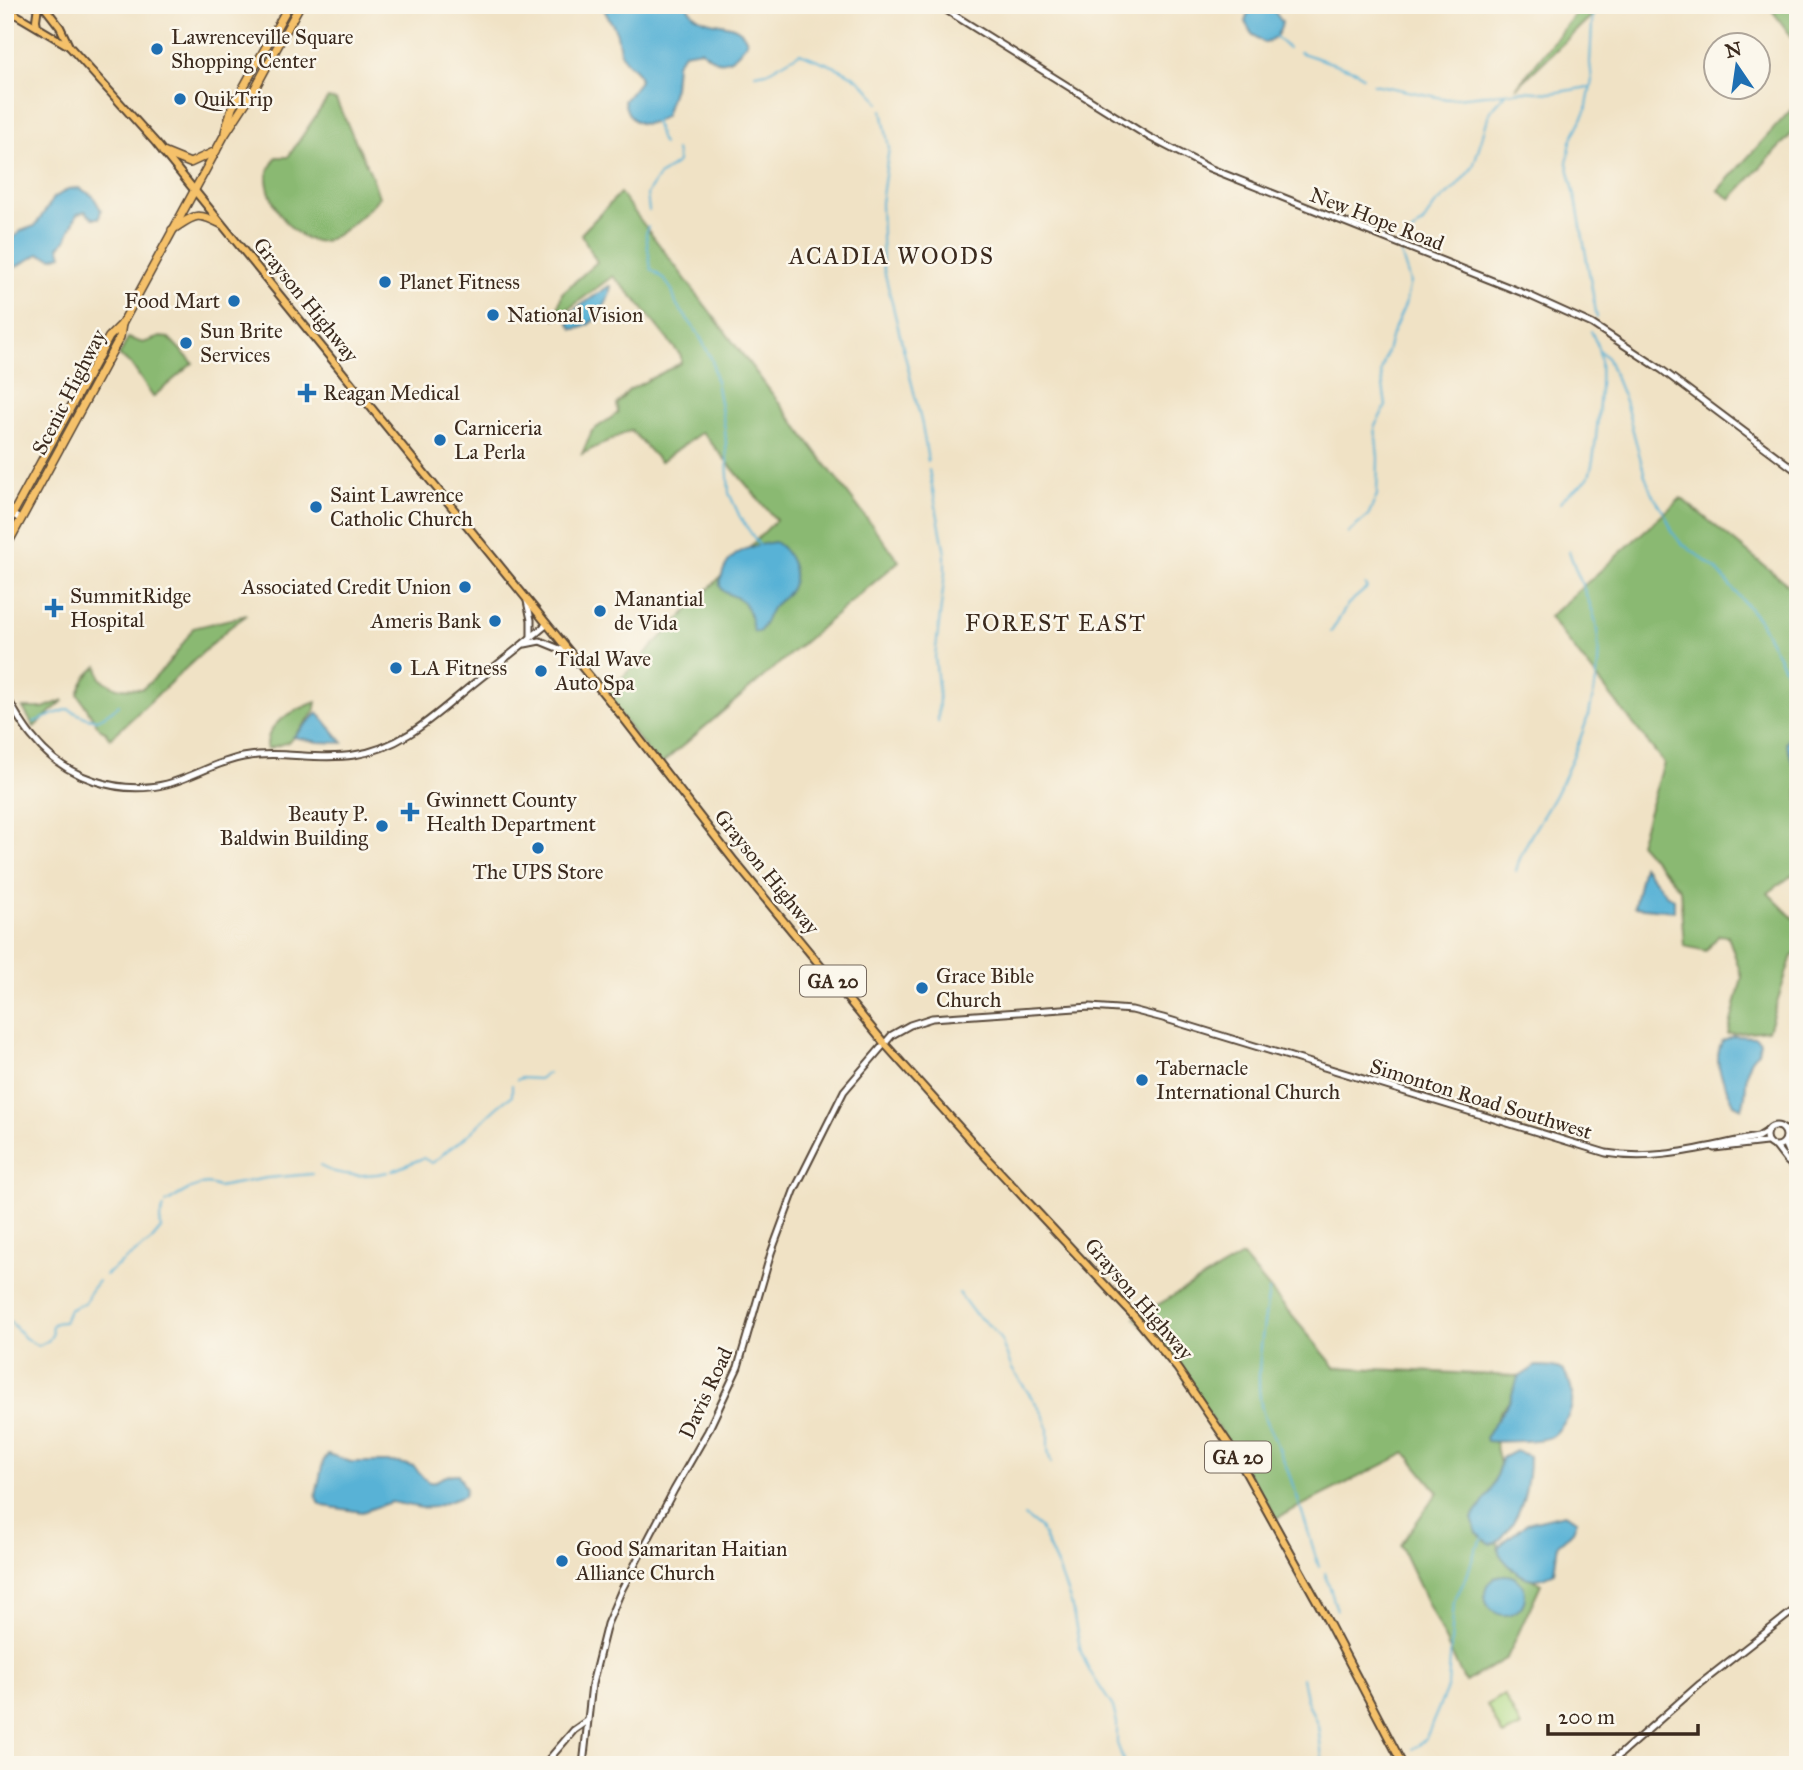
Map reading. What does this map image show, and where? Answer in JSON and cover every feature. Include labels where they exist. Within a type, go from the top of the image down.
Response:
[{"type":"highway","name":"Scenic Highway","points":[[224,136],[232,108],[289,5]]},
{"type":"highway","name":"Scenic Highway","points":[[5,528],[109,337],[122,324],[216,150],[254,90],[300,5]]},
{"type":"highway","points":[[163,152],[190,163],[216,150]]},
{"type":"highway","points":[[172,230],[198,215],[205,215],[221,224]]},
{"type":"highway","name":"Scenic Highway","points":[[5,550],[120,337],[122,324]]},
{"type":"highway","points":[[86,380],[95,384]]},
{"type":"main road","points":[[38,27],[36,20],[40,5]]},
{"type":"main road","points":[[40,5],[60,27],[69,46]]},
{"type":"main road","points":[[5,8],[69,46]]},
{"type":"main road","name":"Grayson Highway","points":[[69,46],[163,152],[884,1043],[1135,1317],[1177,1368],[1235,1452],[1403,1765]]},
{"type":"street","name":"New Hope Road","points":[[938,5],[1149,137],[1209,168],[1528,295],[1592,324],[1662,370],[1798,472]]},
{"type":"street","points":[[5,509],[21,520]]},
{"type":"street","points":[[527,601],[531,637]]},
{"type":"street","points":[[5,694],[35,741],[66,768],[80,776],[113,786],[149,787],[170,783],[248,756],[339,756],[384,747],[422,726],[546,625]]},
{"type":"street","points":[[519,647],[540,641],[567,652]]},
{"type":"street","name":"Simonton Road Southwest","points":[[884,1043],[910,1026],[940,1017],[1074,1007],[1118,1008],[1163,1018],[1606,1153],[1626,1156],[1664,1155],[1758,1137],[1766,1132]]},
{"type":"street","name":"Davis Road","points":[[583,1765],[592,1684],[607,1624],[622,1588],[708,1431],[738,1367],[771,1254],[794,1191],[844,1091],[884,1043]]},
{"type":"street","points":[[1797,1170],[1776,1147],[1767,1142],[1766,1132],[1774,1125],[1798,1133]]},
{"type":"street","points":[[1784,1130],[1786,1150],[1797,1170]]},
{"type":"street","points":[[1776,1147],[1798,1133]]},
{"type":"street","name":"Simonton Road Southwest","points":[[1707,1148],[1767,1142]]},
{"type":"street","points":[[1608,1765],[1700,1684],[1798,1607]]},
{"type":"street","points":[[544,1765],[573,1730],[587,1721]]},
{"type":"green space","points":[[1580,5],[1603,5],[1516,88],[1575,14]]},
{"type":"green space","points":[[1768,5],[1798,5],[1798,45]]},
{"type":"green space","points":[[328,98],[336,100],[372,176],[379,197],[337,235],[323,241],[313,241],[302,236],[284,220],[271,197],[267,176],[276,157],[288,157]]},
{"type":"green space","points":[[1798,102],[1798,127],[1731,199],[1718,190]]},
{"type":"green space","points":[[620,193],[899,561],[659,766],[605,695],[776,520],[702,432],[660,462],[631,430],[582,454],[592,431],[618,413],[617,404],[629,390],[681,363],[681,356],[613,276],[556,318],[562,293],[597,262],[581,234]]},
{"type":"green space","points":[[160,337],[169,338],[193,363],[153,397],[131,364],[119,356],[128,338],[143,343]]},
{"type":"green space","points":[[1681,498],[1798,593],[1798,871],[1768,893],[1798,923],[1798,951],[1792,956],[1768,1030],[1728,1034],[1742,977],[1728,936],[1719,935],[1706,951],[1684,946],[1680,889],[1639,843],[1664,763],[1549,617]]},
{"type":"green space","points":[[247,615],[229,628],[110,739],[105,731],[99,728],[78,694],[85,678],[98,666],[101,679],[117,688],[142,689],[170,661],[193,628]]},
{"type":"green space","points":[[64,700],[34,727],[23,708],[43,708]]},
{"type":"green space","points":[[316,702],[314,713],[289,742],[267,749],[271,731],[282,718]]},
{"type":"green space","points":[[1242,1256],[1335,1367],[1534,1377],[1501,1410],[1494,1425],[1500,1464],[1490,1494],[1499,1550],[1514,1570],[1541,1584],[1507,1658],[1465,1682],[1400,1545],[1438,1492],[1406,1453],[1277,1518],[1173,1359],[1135,1318]]},
{"type":"green space","points":[[1504,1695],[1521,1727],[1503,1736],[1487,1705]]},
{"type":"water","points":[[603,5],[687,5],[700,19],[736,28],[747,42],[737,54],[725,61],[715,60],[701,50],[684,53],[676,64],[674,87],[665,116],[651,123],[639,123],[630,115],[624,101],[640,81],[639,77],[622,56],[616,31]]},
{"type":"water","points":[[1263,6],[1274,11],[1282,22],[1276,36],[1264,43],[1252,34],[1245,22],[1249,10]]},
{"type":"water","points":[[79,188],[93,196],[101,210],[99,218],[93,218],[85,211],[77,214],[66,240],[59,247],[62,255],[53,258],[39,254],[12,269],[5,266],[5,245],[21,231],[35,226],[54,198],[68,189]]},
{"type":"water","points":[[609,286],[610,293],[599,315],[587,325],[573,329],[568,318],[573,311]]},
{"type":"water","points":[[775,542],[791,561],[794,580],[788,593],[773,607],[759,632],[754,632],[745,604],[724,591],[720,580],[725,567],[736,555],[750,547]]},
{"type":"water","points":[[318,713],[343,743],[293,737]]},
{"type":"water","points":[[1798,732],[1798,776],[1786,743],[1789,737]]},
{"type":"water","points":[[1643,866],[1666,894],[1674,899],[1674,911],[1634,907]]},
{"type":"water","points":[[1734,1036],[1755,1037],[1760,1041],[1758,1052],[1749,1063],[1742,1108],[1734,1104],[1723,1081],[1718,1058],[1722,1042]]},
{"type":"water","points":[[1536,1366],[1557,1368],[1568,1378],[1572,1404],[1564,1423],[1555,1434],[1547,1438],[1486,1441],[1485,1438],[1510,1400],[1518,1378]]},
{"type":"water","points":[[1515,1451],[1529,1456],[1524,1495],[1513,1523],[1502,1538],[1490,1544],[1477,1533],[1472,1519],[1491,1491],[1502,1458]]},
{"type":"water","points":[[328,1454],[351,1462],[392,1462],[414,1466],[431,1482],[458,1474],[466,1489],[464,1496],[434,1507],[422,1508],[391,1502],[362,1512],[324,1506],[318,1502],[316,1496],[323,1462]]},
{"type":"water","points":[[1564,1514],[1577,1521],[1573,1531],[1558,1544],[1554,1572],[1533,1579],[1510,1567],[1501,1555],[1499,1546],[1527,1523]]},
{"type":"water","points":[[1505,1575],[1519,1581],[1525,1595],[1519,1609],[1505,1615],[1491,1609],[1485,1595],[1491,1581]]},
{"type":"waterway","points":[[1593,5],[1590,63],[1592,80],[1586,111],[1571,141],[1567,163],[1597,318]]},
{"type":"waterway","points":[[1275,36],[1288,48]]},
{"type":"waterway","points":[[1299,52],[1356,71],[1363,77]]},
{"type":"waterway","points":[[755,74],[767,72],[800,53],[854,76],[879,103]]},
{"type":"waterway","points":[[1373,84],[1447,99],[1523,91],[1552,93],[1589,87]]},
{"type":"waterway","points":[[1404,239],[1423,223],[1435,205],[1455,188],[1473,167],[1490,111],[1505,95]]},
{"type":"waterway","points":[[882,110],[889,148],[881,203],[883,266],[922,425],[928,461]]},
{"type":"waterway","points":[[655,122],[663,144]]},
{"type":"waterway","points":[[649,211],[647,194],[658,177],[678,162],[676,150]]},
{"type":"waterway","points":[[648,226],[646,234],[651,269],[664,279],[672,290],[676,304],[698,333],[712,360],[725,429],[729,493],[740,517],[759,545]]},
{"type":"waterway","points":[[1348,533],[1368,516],[1377,495],[1375,426],[1386,406],[1381,372],[1392,334],[1405,305],[1410,282],[1401,254]]},
{"type":"waterway","points":[[1560,503],[1588,478],[1594,455],[1600,362],[1598,347],[1591,331]]},
{"type":"waterway","points":[[1599,350],[1608,359],[1625,401],[1651,492],[1673,533],[1680,542],[1716,569],[1759,620],[1798,694]]},
{"type":"waterway","points":[[929,470],[945,553],[935,657],[939,695],[938,722]]},
{"type":"waterway","points":[[1516,871],[1528,842],[1555,795],[1574,754],[1596,685],[1598,638],[1594,616],[1569,551]]},
{"type":"waterway","points":[[1331,632],[1348,604],[1367,588],[1365,585]]},
{"type":"waterway","points":[[34,722],[68,709],[94,719],[104,716],[119,705]]},
{"type":"waterway","points":[[517,1080],[539,1079],[548,1073]]},
{"type":"waterway","points":[[392,1171],[423,1158],[432,1163],[512,1096],[512,1085]]},
{"type":"waterway","points":[[320,1166],[354,1175],[388,1172]]},
{"type":"waterway","points":[[166,1203],[205,1184],[218,1187],[267,1178],[312,1174]]},
{"type":"waterway","points":[[105,1275],[151,1241],[161,1229],[160,1218],[164,1207]]},
{"type":"waterway","points":[[5,1316],[25,1338],[38,1346],[48,1341],[52,1335],[53,1324],[64,1322],[69,1310],[86,1302],[98,1281]]},
{"type":"waterway","points":[[1269,1291],[1260,1360],[1261,1407],[1292,1482],[1319,1567]]},
{"type":"waterway","points":[[959,1293],[973,1312],[992,1328],[1001,1340],[1012,1369],[1043,1414],[1048,1428],[1051,1463]]},
{"type":"waterway","points":[[1025,1516],[1040,1528],[1059,1570],[1071,1603],[1081,1652],[1089,1670],[1113,1707],[1117,1723],[1117,1743],[1125,1765]]},
{"type":"waterway","points":[[1412,1749],[1426,1738],[1448,1686],[1454,1601],[1467,1576],[1476,1548],[1483,1538]]},
{"type":"waterway","points":[[1325,1573],[1337,1610]]},
{"type":"waterway","points":[[1302,1678],[1306,1698],[1318,1726],[1323,1765]]},
{"type":"place","name":"Lawrenceville Square Shopping Center","points":[[157,49]]},
{"type":"place","name":"QuikTrip","points":[[180,99]]},
{"type":"place","name":"Planet Fitness","points":[[385,282]]},
{"type":"place","name":"Food Mart","points":[[234,301]]},
{"type":"place","name":"National Vision","points":[[493,315]]},
{"type":"place","name":"Sun Brite Services","points":[[186,343]]},
{"type":"place","name":"Reagan Medical","points":[[307,393]]},
{"type":"place","name":"Carniceria La Perla","points":[[440,440]]},
{"type":"place","name":"Saint Lawrence Catholic Church","points":[[316,507]]},
{"type":"place","name":"Associated Credit Union","points":[[465,587]]},
{"type":"place","name":"SummitRidge Hospital","points":[[54,608]]},
{"type":"place","name":"Manantial de Vida","points":[[600,611]]},
{"type":"place","name":"Ameris Bank","points":[[495,621]]},
{"type":"place","name":"LA Fitness","points":[[396,668]]},
{"type":"place","name":"Tidal Wave Auto Spa","points":[[541,671]]},
{"type":"place","name":"Gwinnett County Health Department","points":[[410,812]]},
{"type":"place","name":"Beauty P. Baldwin Building","points":[[382,826]]},
{"type":"place","name":"The UPS Store","points":[[538,848]]},
{"type":"place","name":"Grace Bible Church","points":[[922,988]]},
{"type":"place","name":"Tabernacle International Church","points":[[1142,1080]]},
{"type":"place","name":"Good Samaritan Haitian Alliance Church","points":[[562,1561]]},
{"type":"district","name":"ACADIA WOODS","points":[[892,256]]},
{"type":"district","name":"FOREST EAST","points":[[1056,623]]}]
